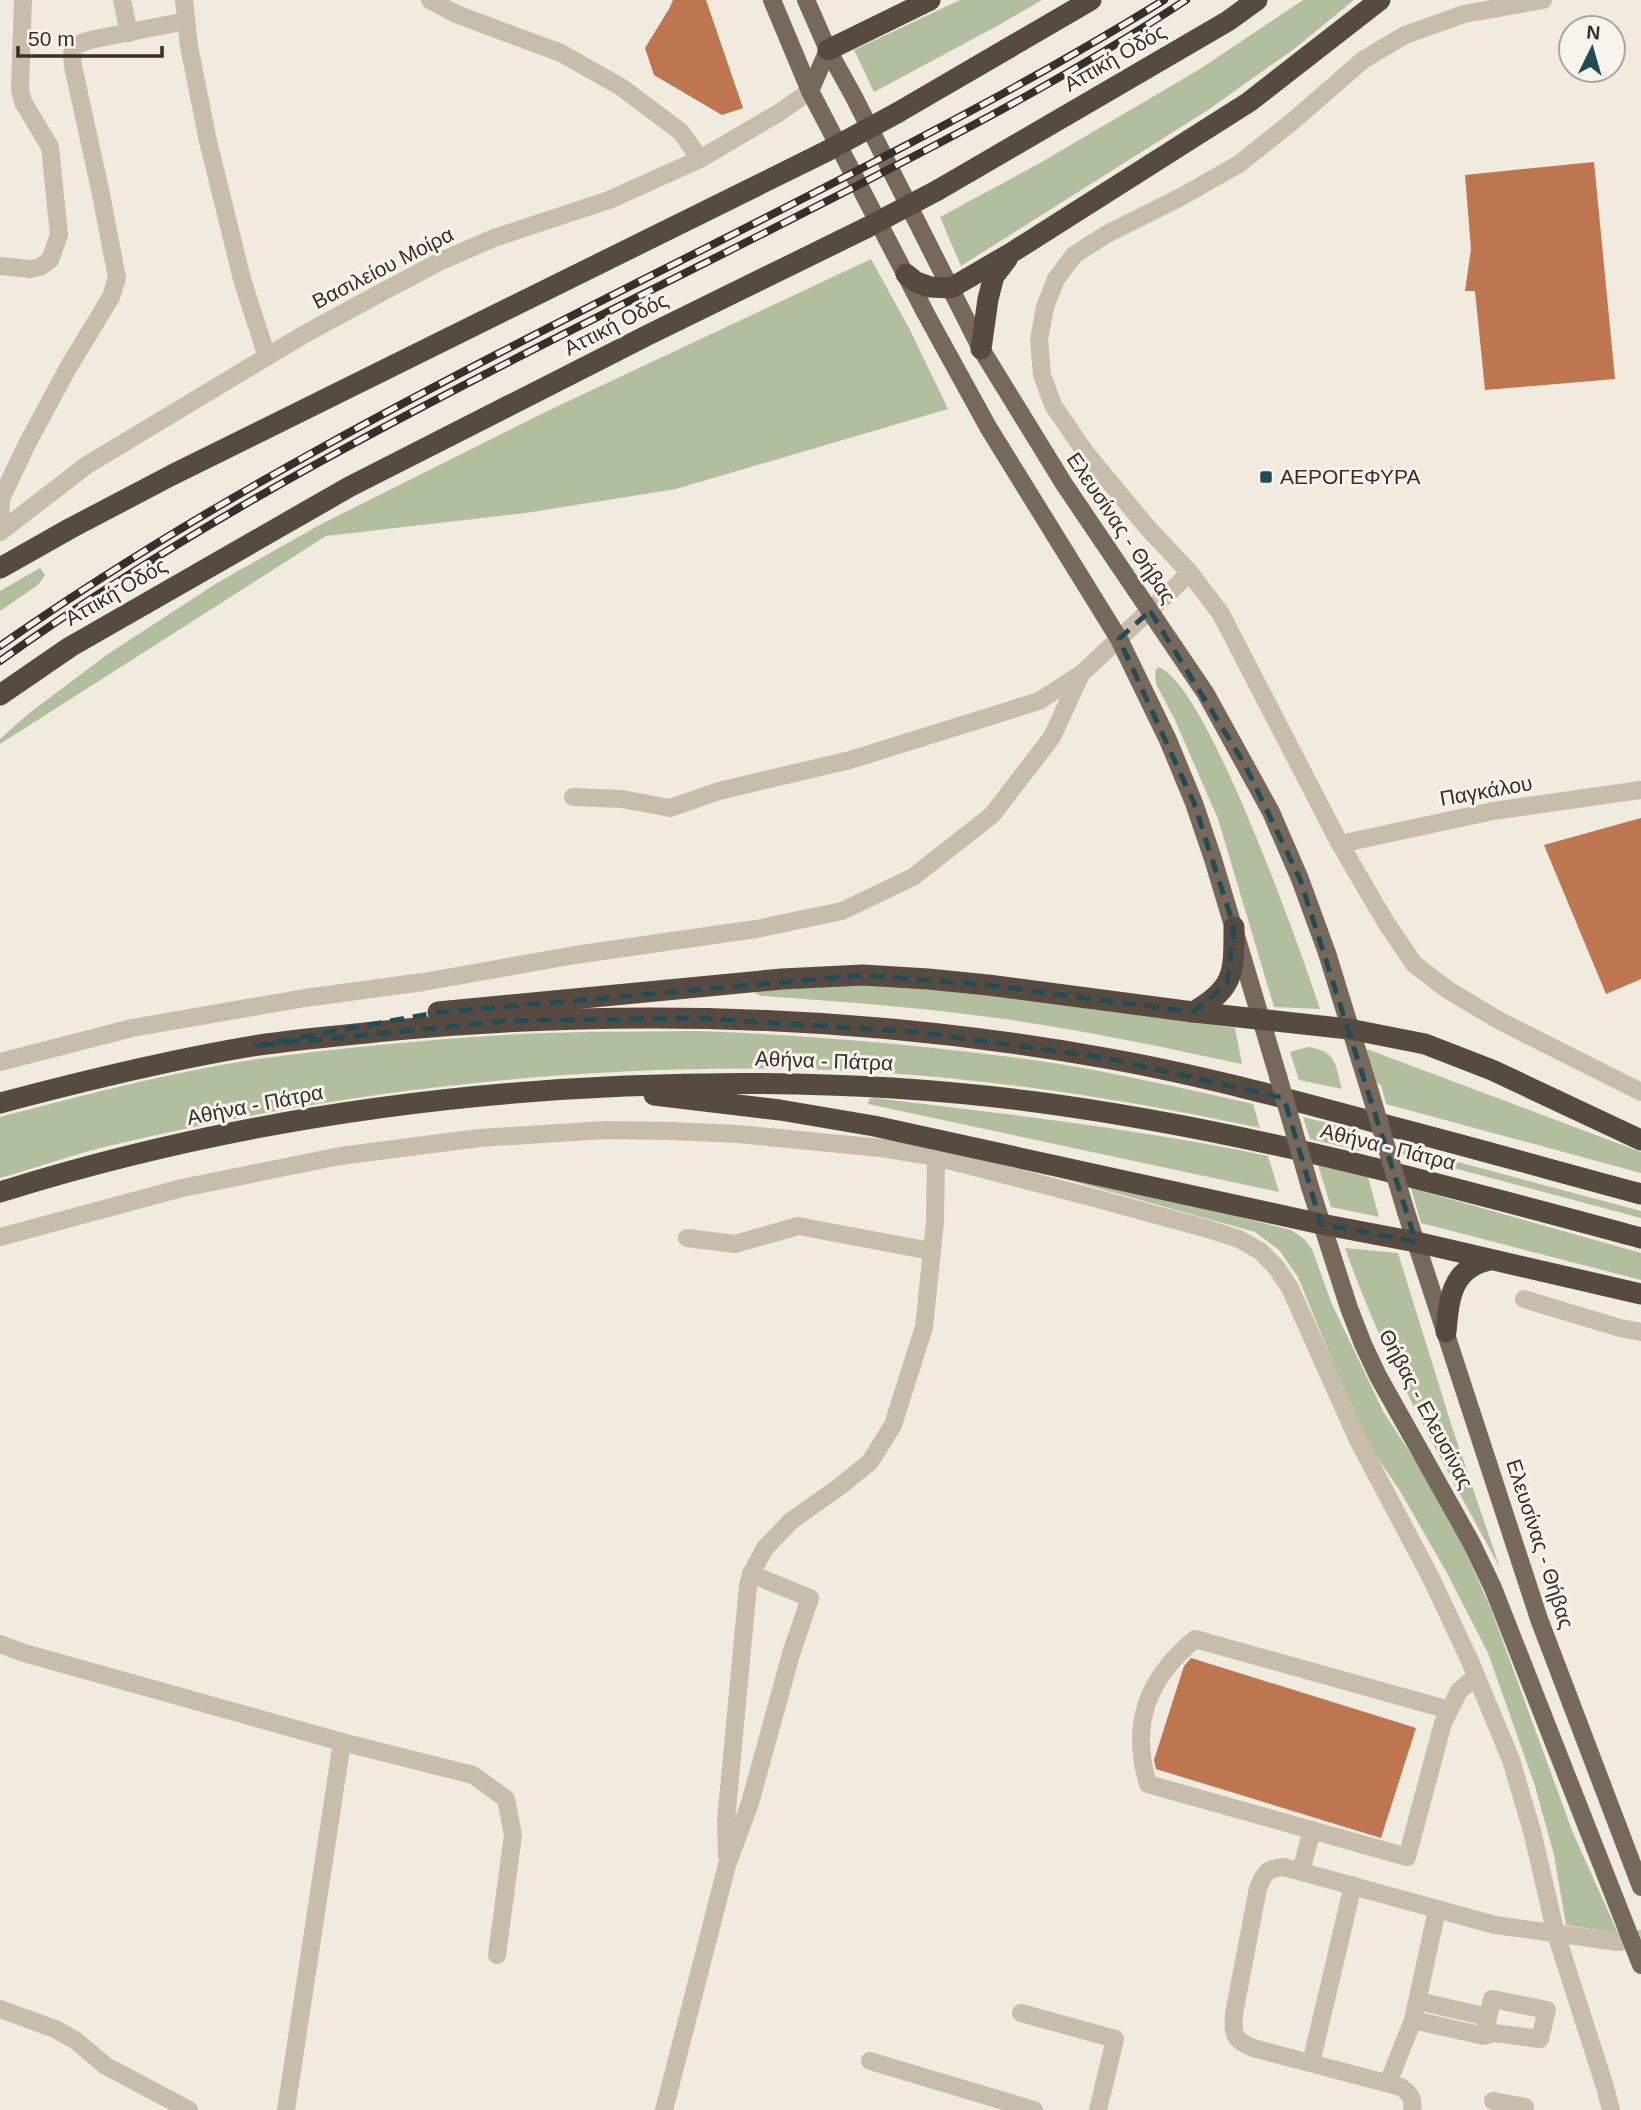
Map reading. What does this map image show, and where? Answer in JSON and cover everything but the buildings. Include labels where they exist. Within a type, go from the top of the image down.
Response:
[{"type":"highway","points":[[828,50],[930,0]]},
{"type":"highway","points":[[0,568],[172,475],[827,151],[1091,0]]},
{"type":"highway","name":"Αττική Οδός","points":[[0,695],[70,647],[349,487],[937,190],[1228,21],[1256,0]]},
{"type":"highway","points":[[906,275],[930,287],[951,288],[1249,102],[1380,0]]},
{"type":"highway","points":[[981,349],[994,275],[1011,253]]},
{"type":"highway","points":[[1193,1012],[1214,1000],[1227,984],[1234,962],[1234,927]]},
{"type":"highway","points":[[254,1046],[434,1013],[782,979],[863,975],[928,979],[1349,1029],[1425,1044],[1492,1070],[1641,1139]]},
{"type":"highway","name":"Αθήνα - Πάτρα","points":[[0,1104],[83,1082],[254,1046],[506,1021],[757,1020],[918,1032],[1042,1048],[1174,1072],[1306,1104],[1641,1194]]},
{"type":"highway","name":"Αθήνα - Πάτρα","points":[[0,1192],[108,1160],[268,1126],[448,1098],[699,1083],[806,1083],[912,1089],[1035,1102],[1166,1122],[1277,1145],[1454,1188],[1641,1238]]},
{"type":"highway","points":[[586,1088],[829,1117],[1321,1224],[1416,1242],[1641,1294]]},
{"type":"highway","points":[[1446,1332],[1450,1299],[1455,1284],[1464,1271],[1475,1264],[1490,1260]]},
{"type":"main road","points":[[772,0],[810,91],[906,275],[988,426],[1119,639],[1168,740],[1194,803],[1261,1020]]},
{"type":"main road","name":"Ελευσίνας - Θήβας","points":[[806,0],[828,50],[981,349],[1064,485],[1206,694],[1271,812],[1300,879],[1322,940],[1406,1212],[1539,1619],[1641,1887]]},
{"type":"main road","points":[[810,91],[828,50]]},
{"type":"main road","name":"Θήβας - Ελευσίνας","points":[[1261,1020],[1321,1224],[1363,1344],[1378,1376],[1471,1542],[1638,1937]]},
{"type":"main road","points":[[1625,1841],[1641,1864]]},
{"type":"main road","points":[[1638,1937],[1641,1965]]},
{"type":"street","points":[[0,266],[30,269],[40,267],[50,260],[59,235],[50,147],[23,102],[20,89],[23,0]]},
{"type":"street","points":[[122,0],[129,33]]},
{"type":"street","points":[[184,0],[208,141],[242,279],[267,357]]},
{"type":"street","points":[[430,0],[456,14],[561,52],[621,88],[681,132],[700,159]]},
{"type":"street","points":[[1542,0],[1464,14],[1405,35],[1363,60],[1239,164],[1074,255],[1056,279],[1045,307],[1039,340],[1042,375],[1053,405],[1085,452],[1147,527],[1190,573],[1221,614],[1340,844],[1385,921],[1414,964],[1447,990],[1500,1021],[1641,1092]]},
{"type":"street","points":[[0,530],[1,499],[27,444],[115,288],[116,266],[72,53],[76,45],[90,40],[186,21]]},
{"type":"street","name":"Βασιλείου Μοίρα","points":[[0,530],[87,465],[303,335],[441,261],[494,238],[610,200],[700,159],[810,91]]},
{"type":"street","points":[[573,797],[622,799],[670,808],[719,791],[850,760],[1039,701],[1081,674],[1190,573]]},
{"type":"street","points":[[0,1062],[132,1028],[575,955],[755,929],[842,911],[912,877],[992,815],[1052,737],[1081,674]]},
{"type":"street","name":"Παγκάλου","points":[[1340,844],[1493,811],[1641,790]]},
{"type":"street","points":[[0,1237],[111,1206],[267,1169],[340,1156],[479,1138],[605,1130],[738,1134],[835,1143],[936,1157],[1239,1239],[1260,1251],[1276,1267],[1290,1288],[1359,1440],[1431,1578],[1470,1661],[1511,1760],[1532,1831],[1556,1934],[1611,2110]]},
{"type":"street","points":[[727,1865],[726,1821],[751,1574],[765,1548],[791,1521],[870,1462],[893,1425],[924,1327],[934,1222],[936,1157]]},
{"type":"street","points":[[687,1238],[735,1244],[798,1226],[931,1251]]},
{"type":"street","points":[[1524,1299],[1641,1332]]},
{"type":"street","points":[[664,2110],[727,1865],[750,1802],[791,1654],[810,1598],[751,1574]]},
{"type":"street","points":[[1449,1710],[1195,1639],[1170,1662],[1150,1694],[1144,1712],[1140,1748],[1148,1784],[1408,1857],[1443,1723],[1459,1691],[1475,1677]]},
{"type":"street","points":[[0,1644],[37,1657],[342,1742],[473,1775],[506,1799],[513,1835],[497,1955]]},
{"type":"street","points":[[286,2110],[342,1742]]},
{"type":"street","points":[[1301,1871],[1312,1830]]},
{"type":"street","points":[[1412,2110],[1410,2093],[1401,2087],[1253,2049],[1238,2041],[1233,2031],[1234,2014],[1258,1888],[1264,1874],[1272,1868],[1284,1867],[1495,1925],[1618,1942],[1638,1937]]},
{"type":"street","points":[[1311,2063],[1353,1885]]},
{"type":"street","points":[[1388,2083],[1413,2020],[1437,1909]]},
{"type":"street","points":[[1413,2020],[1484,2036],[1494,2033],[1540,2039],[1547,2010],[1492,1999],[1484,2036]]},
{"type":"street","points":[[1418,2001],[1488,2017]]},
{"type":"street","points":[[0,2009],[55,2029],[75,2040],[106,2066],[189,2110]]},
{"type":"street","points":[[1021,2014],[1115,2039],[1098,2110]]},
{"type":"street","points":[[870,2061],[1034,2110]]},
{"type":"street","points":[[1493,2101],[1525,2107],[1525,2110]]},
{"type":"highlighted area","points":[[1150,611],[1244,763],[1300,879],[1416,1242],[1321,1224],[1284,1098],[1106,1058],[918,1032],[697,1018],[506,1021],[254,1046],[434,1013],[863,975],[988,985],[1193,1012],[1227,984],[1234,927],[1194,803],[1119,639]]},
{"type":"green space","points":[[960,0],[1042,0],[874,92],[854,50]]},
{"type":"green space","points":[[1303,0],[1354,0],[1294,49],[1208,110],[961,266],[940,217],[1040,163],[1200,69]]},
{"type":"green space","points":[[871,259],[910,330],[948,409],[676,489],[526,513],[326,536],[0,744],[0,739],[28,714],[108,654],[217,583],[325,522],[541,414]]},
{"type":"green space","points":[[40,568],[45,575],[38,585],[0,611],[0,591]]},
{"type":"green space","points":[[1158,667],[1178,683],[1201,719],[1226,767],[1294,934],[1320,1009],[1274,1007],[1218,819],[1175,720],[1156,684],[1155,672]]},
{"type":"green space","points":[[864,984],[1016,997],[1235,1028],[1242,1064],[1011,1020],[761,996],[755,993],[759,987]]},
{"type":"green space","points":[[696,1031],[868,1042],[1067,1065],[1253,1104],[1260,1128],[1090,1096],[918,1075],[803,1069],[627,1071],[451,1086],[277,1111],[104,1147],[0,1178],[0,1117],[161,1077],[258,1059],[412,1042],[577,1032]]},
{"type":"green space","points":[[1308,1047],[1330,1055],[1342,1089],[1299,1080],[1290,1052]]},
{"type":"green space","points":[[1364,1048],[1641,1152],[1641,1173],[1386,1104],[1381,1085],[1372,1080]]},
{"type":"green space","points":[[869,1099],[1121,1130],[1268,1156],[1279,1192],[868,1104]]},
{"type":"green space","points":[[1303,1117],[1355,1130],[1361,1151],[1310,1139]]},
{"type":"green space","points":[[1398,1146],[1641,1211],[1641,1218],[1401,1154]]},
{"type":"green space","points":[[1028,1163],[1291,1230],[1312,1249],[1331,1302],[1384,1413],[1424,1474],[1460,1539],[1491,1609],[1573,1833],[1618,1933],[1566,1925],[1554,1855],[1535,1786],[1488,1653],[1447,1573],[1400,1491],[1363,1436],[1298,1277],[1279,1250],[1255,1232],[1040,1172]]},
{"type":"green space","points":[[1318,1165],[1368,1177],[1379,1217],[1331,1207]]},
{"type":"green space","points":[[1411,1188],[1641,1253],[1641,1280],[1421,1223]]},
{"type":"green space","points":[[1345,1248],[1398,1253],[1452,1427],[1500,1568],[1396,1371]]},
{"type":"railway","points":[[0,646],[96,582],[294,463],[497,354],[942,126],[1032,78],[1164,0]]},
{"type":"railway","points":[[0,661],[187,538],[284,482],[481,376],[986,118],[1087,61],[1186,0]]},
{"type":"place","name":"ΑΕΡΟΓΕΦΥΡΑ","points":[[1266,477]]}]
